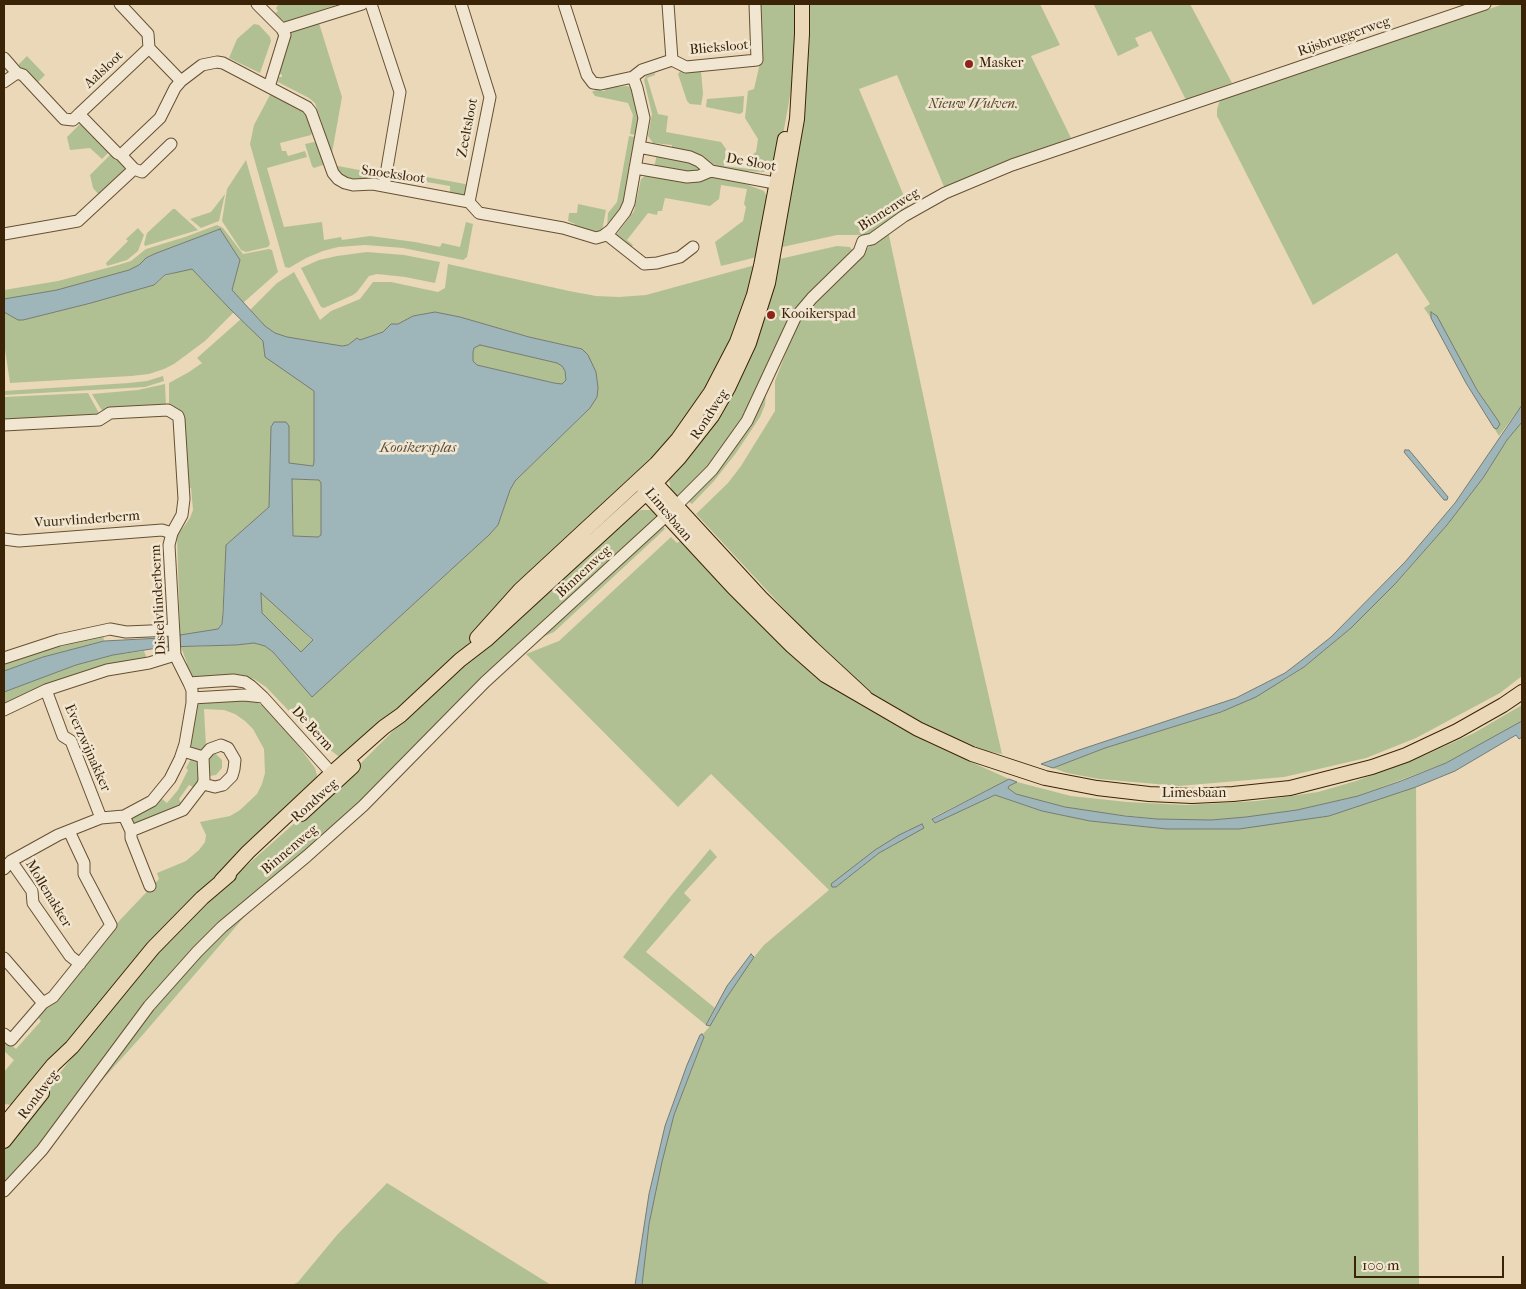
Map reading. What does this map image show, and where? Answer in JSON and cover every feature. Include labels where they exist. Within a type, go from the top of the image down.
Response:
[{"type":"main road","name":"Rondweg","points":[[4,1141],[8,1122],[153,948],[248,852],[335,777],[384,727],[401,715],[460,660],[490,636],[651,488],[689,446],[712,416],[728,388],[749,343],[768,284],[789,118],[799,80],[802,4]]},
{"type":"main road","name":"Rondweg","points":[[460,660],[480,634],[516,594],[641,479],[671,447],[696,414],[737,342],[758,282],[781,184]]},
{"type":"main road","name":"Limesbaan","points":[[641,479],[687,528],[757,613],[825,675],[918,729],[972,754],[1045,778],[1097,788],[1166,795],[1233,794],[1290,788],[1364,769],[1406,755],[1457,731],[1522,692]]},
{"type":"street","points":[[120,4],[148,34],[149,48],[181,81]]},
{"type":"street","points":[[257,4],[282,29],[285,36],[269,87]]},
{"type":"street","points":[[282,29],[362,4]]},
{"type":"street","points":[[371,4],[400,92],[384,186]]},
{"type":"street","name":"Zeeltsloot","points":[[461,4],[490,94],[469,202]]},
{"type":"street","name":"Blieksloot","points":[[564,4],[590,79],[593,83],[601,84],[633,77],[642,70],[672,60],[686,67],[757,60],[755,4]]},
{"type":"street","points":[[668,4],[672,60]]},
{"type":"street","name":"Rijsbruggerweg","points":[[1240,87],[1485,4]]},
{"type":"street","name":"Aalsloot","points":[[79,114],[149,48]]},
{"type":"street","points":[[4,58],[17,72],[23,75],[64,119],[70,120],[79,114],[134,169],[142,172],[171,144]]},
{"type":"street","name":"Snoeksloot","points":[[121,155],[160,118],[175,88],[181,81],[202,65],[217,62],[307,107],[311,112],[330,166],[338,179],[353,184],[373,184],[469,202],[479,212],[563,228],[592,238],[606,234]]},
{"type":"street","points":[[4,82],[17,72]]},
{"type":"street","points":[[633,77],[638,88],[644,114],[639,148],[629,203],[625,212],[606,234],[644,264],[680,257],[693,248]]},
{"type":"street","name":"Binnenweg","points":[[4,1191],[42,1150],[150,1006],[197,952],[229,921],[308,856],[363,806],[485,682],[674,514],[740,434],[756,406],[792,324],[800,312],[859,252],[863,241],[872,239],[928,202],[981,177],[1048,152],[1240,87]]},
{"type":"street","name":"De Sloot","points":[[639,148],[690,157],[699,161],[711,171],[781,184]]},
{"type":"street","name":"De Sloot","points":[[635,168],[687,177],[699,176],[711,171]]},
{"type":"street","points":[[4,234],[78,221],[134,169]]},
{"type":"street","name":"Distelvlinderberm","points":[[4,425],[98,420],[110,413],[168,410],[175,413],[179,420],[184,499],[182,515],[172,533],[169,545],[174,651],[191,690]]},
{"type":"street","name":"Vuurvlinderberm","points":[[4,539],[19,541],[162,530],[172,533]]},
{"type":"street","points":[[4,658],[59,640],[110,629],[126,632],[173,633]]},
{"type":"street","points":[[4,710],[46,690],[107,670],[149,663],[174,651]]},
{"type":"street","name":"De Berm","points":[[191,690],[239,680],[252,686],[335,777]]},
{"type":"street","name":"Everzwijnakker","points":[[46,690],[63,736],[71,742],[101,818]]},
{"type":"street","points":[[7,863],[69,831],[101,818],[124,816],[145,806],[159,794],[170,779],[183,751],[191,710],[191,690]]},
{"type":"street","points":[[131,831],[183,810],[203,784],[203,757],[210,749],[221,745],[228,748],[234,760],[232,776],[223,785],[215,788],[203,784]]},
{"type":"street","points":[[183,751],[203,757]]},
{"type":"street","points":[[124,816],[150,886]]},
{"type":"street","points":[[4,1034],[10,1040],[43,1003],[53,996],[111,925],[84,874],[84,863],[69,831]]},
{"type":"street","name":"Mollenakker","points":[[7,863],[32,892],[33,903],[70,956],[80,964]]},
{"type":"street","points":[[4,958],[43,1003]]},
{"type":"green space","points":[[279,4],[336,5],[285,22],[273,15],[278,11],[276,8]]},
{"type":"green space","points":[[758,4],[796,4],[797,20],[792,85],[778,162],[773,168],[763,172],[728,170],[713,166],[692,152],[672,147],[672,145],[653,143],[648,136],[652,114],[644,80],[646,76],[655,73],[655,75],[647,78],[658,114],[668,116],[666,132],[721,142],[726,149],[724,166],[750,169],[752,155],[756,152],[758,139],[745,118],[748,91],[754,89],[760,63]]},
{"type":"green space","name":"Nieuw Wulven.","points":[[808,4],[1040,4],[1060,45],[1031,56],[1071,138],[945,189],[897,75],[859,89],[909,208],[869,235],[837,235],[778,248],[806,90],[809,26]]},
{"type":"green space","points":[[1190,4],[1232,83],[1186,100],[1151,31],[1135,38],[1139,46],[1118,56],[1094,5]]},
{"type":"green space","points":[[1504,4],[1522,4],[1522,405],[1499,436],[1494,428],[1497,429],[1497,419],[1477,390],[1432,312],[1431,318],[1424,308],[1430,304],[1397,253],[1313,305],[1217,116],[1217,109],[1220,100]]},
{"type":"green space","points":[[318,20],[342,97],[332,153],[315,103],[278,82],[279,77],[282,77],[278,73],[292,30]]},
{"type":"green space","points":[[254,24],[259,25],[270,37],[271,41],[260,73],[229,58],[237,39]]},
{"type":"green space","points":[[27,56],[45,75],[37,83],[19,66]]},
{"type":"green space","points":[[690,69],[701,71],[703,94],[701,105],[690,104],[687,101],[678,74],[681,70],[684,73],[690,73]]},
{"type":"green space","points":[[627,86],[632,88],[639,113],[636,135],[630,134],[633,115],[628,103],[595,96],[592,92],[599,88],[601,91],[605,91],[605,88]]},
{"type":"green space","points":[[271,93],[305,111],[313,131],[311,135],[280,143],[282,151],[286,151],[288,156],[305,151],[307,157],[267,168],[284,227],[322,222],[324,240],[341,237],[342,240],[370,236],[440,247],[442,243],[460,247],[466,222],[473,224],[467,257],[463,260],[403,248],[365,245],[338,247],[323,251],[289,268],[285,267],[250,144],[254,125]]},
{"type":"green space","points":[[744,96],[743,112],[740,114],[706,107],[707,99]]},
{"type":"green space","points":[[80,124],[84,124],[110,151],[102,159],[90,148],[70,150],[67,137]]},
{"type":"green space","points":[[629,136],[636,137],[624,206],[607,228],[608,213],[617,202]]},
{"type":"green space","points":[[314,142],[324,164],[314,168],[305,144]]},
{"type":"green space","points":[[112,153],[123,164],[125,171],[100,196],[93,188],[90,175]]},
{"type":"green space","points":[[657,154],[690,160],[702,167],[698,173],[654,168]]},
{"type":"green space","points":[[246,160],[270,244],[268,247],[246,252],[241,250],[222,221],[227,189]]},
{"type":"green space","points":[[338,166],[370,172],[377,169],[382,170],[381,177],[377,180],[346,178],[335,168]]},
{"type":"green space","points":[[653,174],[717,177],[764,191],[767,197],[761,256],[721,266],[715,242],[743,221],[747,189],[721,185],[719,199],[710,206],[665,198],[662,211],[658,211],[657,215],[648,213],[627,240],[633,245],[631,248],[617,234],[634,211],[641,179],[645,176],[652,177]]},
{"type":"green space","points":[[416,175],[470,186],[467,194],[464,196],[450,194],[450,186],[415,180]]},
{"type":"green space","points":[[225,194],[219,221],[201,228],[190,219],[211,212]]},
{"type":"green space","points":[[578,204],[606,210],[602,231],[596,233],[574,226],[575,224],[568,221],[569,213],[577,213]]},
{"type":"green space","points":[[173,209],[198,230],[145,246],[147,233]]},
{"type":"green space","points":[[217,225],[223,228],[243,254],[272,250],[278,272],[243,303],[232,290],[240,260],[220,229],[154,254],[129,270],[57,290],[4,299],[4,290],[58,281],[118,265],[131,261],[146,249]]},
{"type":"green space","points":[[138,228],[144,235],[138,251],[127,260],[107,266],[106,263]]},
{"type":"green space","points":[[888,231],[1002,754],[986,751],[906,716],[864,690],[826,654],[696,514],[728,483],[741,466],[775,411],[775,381],[799,319],[865,250]]},
{"type":"green space","points":[[837,246],[850,247],[852,250],[814,288],[735,434],[712,464],[678,500],[671,490],[669,481],[672,473],[699,439],[775,260]]},
{"type":"green space","points":[[367,252],[404,255],[440,262],[435,283],[377,274],[369,276],[353,295],[324,308],[321,307],[301,268],[319,260]]},
{"type":"green space","points":[[448,264],[569,291],[596,296],[619,297],[646,295],[759,264],[729,348],[678,436],[482,628],[458,655],[343,760],[313,736],[266,687],[254,679],[243,675],[200,679],[192,676],[184,665],[187,663],[181,647],[254,643],[265,646],[273,652],[312,696],[498,525],[515,481],[590,408],[597,397],[596,372],[582,349],[435,312],[413,316],[398,324],[391,324],[383,332],[360,340],[357,338],[348,345],[342,346],[287,337],[275,333],[265,326],[250,310],[277,283],[294,272],[320,320],[331,311],[360,299],[373,282],[391,282],[438,292],[445,288]]},
{"type":"green space","points":[[191,268],[234,312],[205,341],[174,364],[149,374],[10,383],[4,343],[4,312],[16,319],[23,320],[154,285],[165,276]]},
{"type":"green space","points":[[241,319],[314,391],[314,462],[313,466],[289,463],[274,422],[271,427],[269,508],[226,545],[222,624],[218,629],[180,635],[177,536],[190,518],[193,510],[191,488],[188,487],[184,422],[169,407],[169,383],[202,363],[197,358]]},
{"type":"green space","points":[[480,345],[557,363],[562,366],[566,380],[562,384],[554,383],[477,365],[473,361],[473,352],[474,348]]},
{"type":"green space","points":[[163,376],[164,381],[145,387],[4,395],[4,391],[129,383],[147,381]]},
{"type":"green space","points":[[165,384],[166,407],[104,411],[92,394],[138,390]]},
{"type":"green space","points":[[88,393],[100,415],[4,423],[4,397]]},
{"type":"green space","points":[[766,393],[765,405],[760,417],[736,453],[714,481],[692,504],[688,501]]},
{"type":"green space","points":[[1522,422],[1522,676],[1500,693],[1416,738],[1366,758],[1284,777],[1179,786],[1099,779],[1067,773],[1053,768],[1105,748],[1222,712],[1286,679],[1304,667],[1351,628],[1405,573],[1447,525],[1483,478],[1507,440]]},
{"type":"green space","points":[[292,479],[319,480],[321,483],[321,535],[318,537],[293,536]]},
{"type":"green space","points":[[641,510],[657,511],[662,515],[381,783],[295,862],[214,930],[26,1164],[4,1184],[4,1145],[136,975],[207,901],[354,770],[402,722],[502,630],[540,600],[634,514]]},
{"type":"green space","points":[[662,525],[665,529],[554,632],[538,639]]},
{"type":"green space","points":[[671,537],[677,543],[682,540],[876,712],[927,742],[1009,779],[932,818],[935,823],[995,795],[1042,811],[1090,821],[1167,829],[1329,816],[1416,787],[1419,1285],[642,1285],[649,1224],[661,1162],[674,1115],[704,1038],[703,1034],[710,1026],[746,967],[764,945],[829,890],[711,774],[678,807],[526,654],[559,641]],"holes":[[[910,829],[894,845],[879,853],[836,887],[852,868],[875,850]]]},
{"type":"green space","points":[[261,592],[313,641],[301,652],[262,613]]},
{"type":"green space","points":[[103,634],[104,641],[43,657],[4,671],[4,663]]},
{"type":"green space","points":[[144,651],[147,659],[4,705],[4,692],[29,682],[76,665],[113,655]]},
{"type":"green space","points":[[245,698],[255,701],[266,708],[294,740],[315,768],[316,780],[89,1018],[11,1105],[4,1104],[4,1072],[14,1060],[4,1051],[4,1043],[7,1041],[16,1049],[41,1021],[37,1016],[120,920],[159,879],[157,873],[186,861],[199,850],[205,842],[206,835],[200,822],[230,816],[240,810],[257,794],[265,773],[264,749],[253,729],[235,714],[224,710],[204,709],[206,747],[197,752],[189,748],[197,706],[201,701]]},
{"type":"green space","points":[[1522,705],[1522,721],[1446,763],[1358,796],[1297,810],[1211,820],[1157,819],[1065,807],[1016,794],[1008,788],[1017,782],[1071,796],[1127,802],[1186,805],[1257,801],[1318,792],[1356,781],[1423,756],[1474,733]]},
{"type":"green space","points":[[215,753],[222,760],[222,768],[216,775],[210,776],[208,759],[210,755]]},
{"type":"green space","points":[[191,759],[198,761],[201,779],[195,788],[189,785],[179,799],[182,806],[133,824],[131,817],[161,798],[167,803],[178,790]]},
{"type":"green space","points":[[710,849],[717,857],[684,893],[691,900],[646,952],[715,1008],[706,1025],[623,957]]},
{"type":"green space","points":[[251,909],[85,1099],[144,1017],[213,940]]},
{"type":"green space","points":[[387,1183],[551,1285],[292,1285],[298,1282],[337,1235]]},
{"type":"water","name":"Kooikersplas","points":[[220,229],[240,260],[232,290],[265,326],[275,333],[287,337],[342,346],[348,345],[357,338],[360,340],[383,332],[391,324],[398,324],[413,316],[435,312],[582,349],[588,355],[596,372],[597,397],[590,408],[515,481],[498,525],[312,697],[273,652],[265,646],[254,643],[164,647],[113,655],[76,665],[4,692],[4,671],[43,657],[104,641],[180,637],[180,635],[218,629],[222,624],[226,545],[269,507],[271,427],[274,422],[286,422],[289,426],[289,463],[313,466],[314,391],[265,357],[263,341],[192,269],[165,275],[154,285],[23,320],[18,320],[4,312],[4,299],[57,290],[129,270],[154,254]],"holes":[[[480,345],[557,363],[565,371],[566,380],[562,384],[554,383],[477,365],[473,361],[473,352],[474,348]],[[292,479],[319,480],[321,483],[321,535],[318,537],[293,536]],[[261,593],[313,640],[301,652],[262,613]]]},
{"type":"water","points":[[1431,312],[1437,316],[1477,390],[1500,424],[1497,429],[1494,428],[1466,383],[1431,318]]},
{"type":"water","points":[[1522,405],[1522,422],[1507,440],[1483,478],[1447,525],[1395,584],[1351,628],[1304,667],[1256,697],[1221,712],[1105,748],[1053,768],[1041,764],[1236,698],[1285,673],[1331,637],[1405,562],[1455,503]]},
{"type":"water","points":[[1409,450],[1448,497],[1447,500],[1444,500],[1404,452]]},
{"type":"water","points":[[1522,721],[1522,737],[1519,739],[1516,735],[1455,771],[1416,787],[1329,816],[1239,829],[1167,829],[1090,821],[1042,811],[995,795],[935,823],[932,819],[1009,779],[1017,782],[1008,788],[1016,794],[1065,807],[1125,816],[1157,819],[1211,820],[1297,810],[1358,796],[1401,781],[1446,763]]},
{"type":"water","points":[[922,824],[924,828],[879,853],[836,887],[832,887],[831,884],[875,850],[899,835]]},
{"type":"water","points":[[751,954],[754,957],[710,1026],[706,1025],[727,986]]},
{"type":"water","points":[[702,1034],[704,1037],[674,1115],[662,1162],[649,1224],[642,1285],[635,1285],[649,1194],[665,1126],[687,1065]]},
{"type":"place","name":"Masker","points":[[969,64]]},
{"type":"place","name":"Kooikerspad","points":[[771,315]]}]
